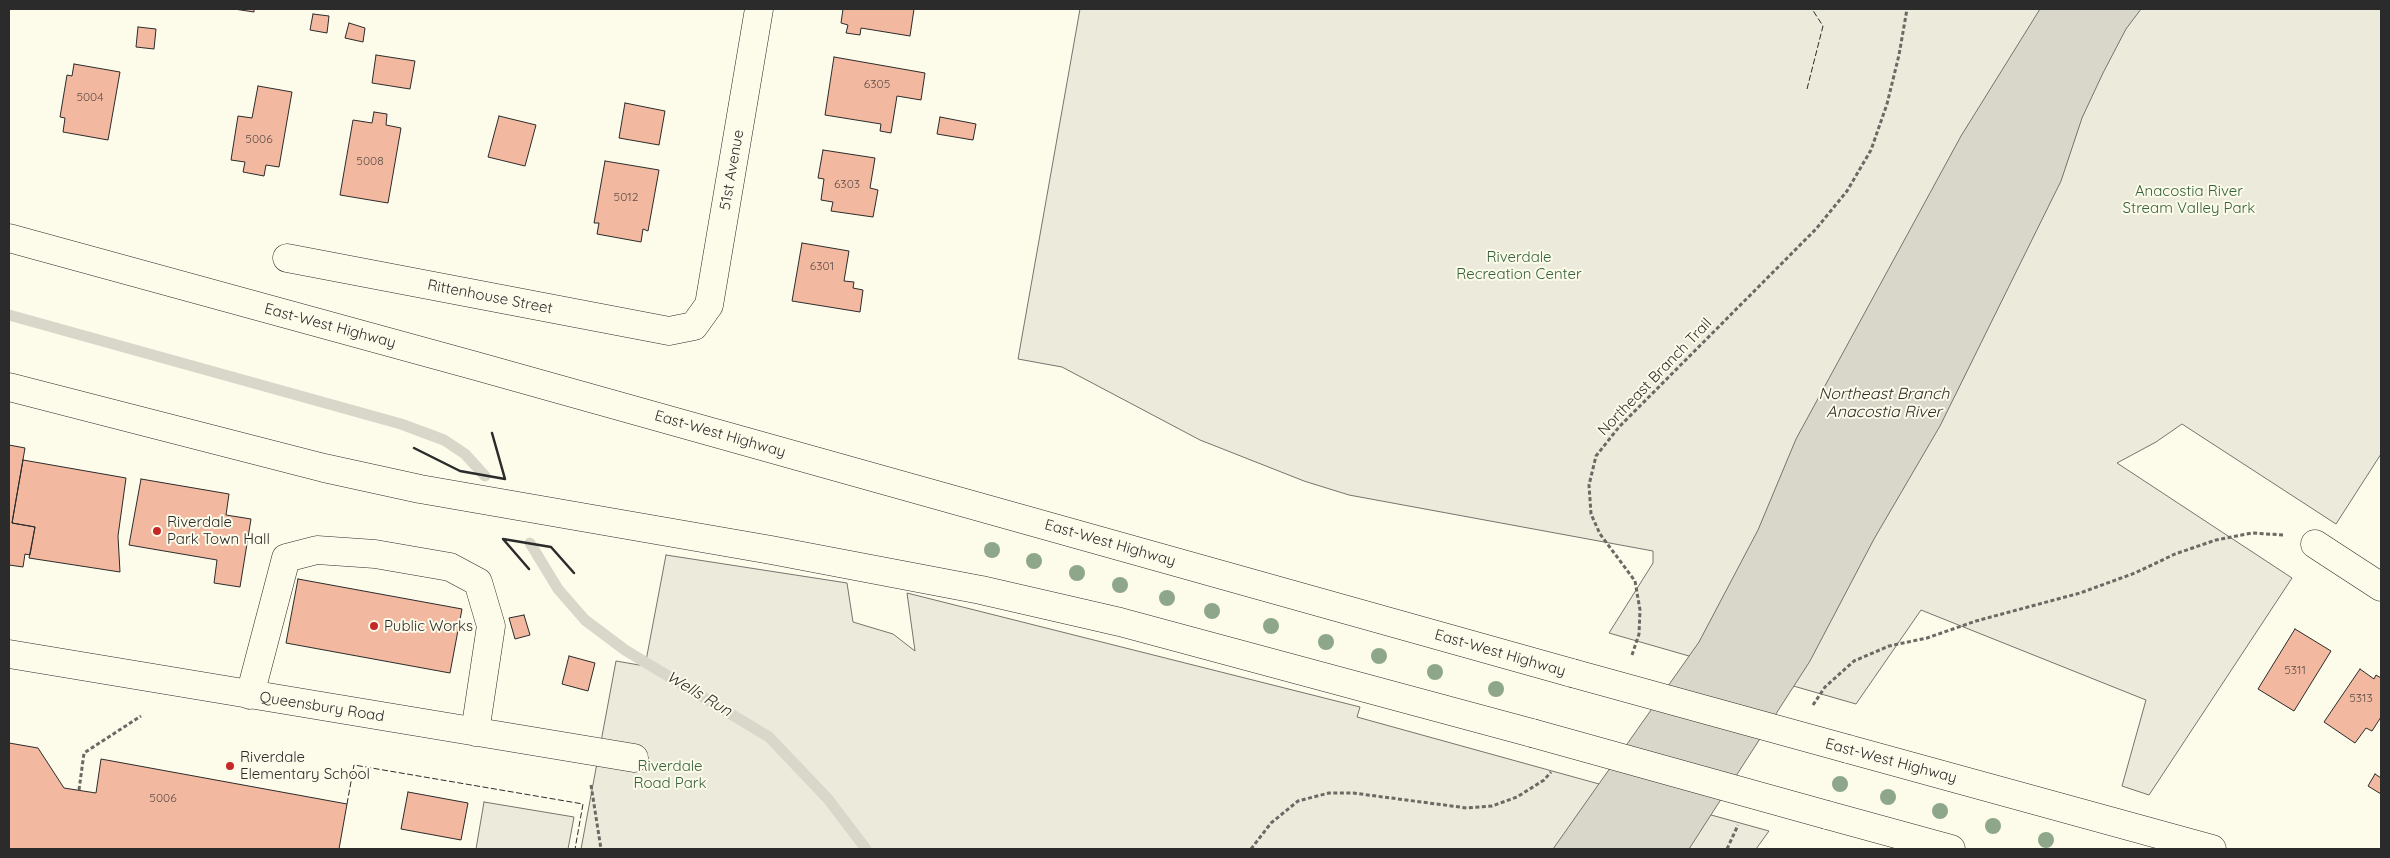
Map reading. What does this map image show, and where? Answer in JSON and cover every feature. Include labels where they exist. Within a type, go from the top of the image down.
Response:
[{"type":"main road","name":"51st Avenue","points":[[694,326],[709,305],[759,9]]},
{"type":"main road","name":"East-West Highway","points":[[9,238],[2212,849]]},
{"type":"main road","name":"Rittenhouse Street","points":[[287,258],[669,331],[694,326]]},
{"type":"main road","points":[[9,387],[324,468],[420,489],[790,554],[981,590],[1120,622],[1532,732],[1826,816],[1951,849]]},
{"type":"main road","points":[[2315,544],[2381,587]]},
{"type":"main road","points":[[250,695],[286,558],[317,550],[376,554],[450,567],[478,582],[491,626],[475,732]]},
{"type":"main road","name":"Queensbury Road","points":[[9,654],[634,758]]},
{"type":"path","name":"Northeast Branch Trail","points":[[1630,661],[1640,634],[1640,610],[1635,581],[1600,534],[1591,514],[1588,485],[1596,456],[1618,427],[1816,230],[1847,191],[1871,150],[1887,104],[1899,55],[1907,9]]},
{"type":"path","points":[[1809,710],[1825,687],[1854,661],[1889,646],[1927,638],[1976,621],[2080,593],[2135,573],[2175,554],[2216,540],[2252,533],[2286,536],[2315,544]]},
{"type":"path","points":[[79,790],[84,753],[141,716]]},
{"type":"path","points":[[584,750],[601,849]]},
{"type":"path","points":[[1250,849],[1271,823],[1298,801],[1329,793],[1353,793],[1467,808],[1492,806],[1517,796],[1544,780],[1555,768]]},
{"type":"path","points":[[1727,849],[1739,823]]},
{"type":"green space","points":[[1080,9],[2381,9],[2381,454],[2336,524],[2182,424],[2156,442],[2117,463],[2292,578],[2149,795],[2122,786],[2146,700],[1921,610],[1856,704],[1609,633],[1653,563],[1653,551],[1349,495],[1304,481],[1200,440],[1062,367],[1018,359]]},
{"type":"green space","name":"Riverdale Road Park","points":[[666,555],[847,583],[853,622],[893,634],[915,651],[907,593],[1360,707],[1357,717],[1769,831],[1756,849],[581,849],[616,661],[645,666]]},
{"type":"green space","points":[[484,802],[574,817],[568,849],[476,849]]},
{"type":"water","name":"Northeast Branch Anacostia River","points":[[2040,9],[2141,9],[2126,29],[2103,73],[2082,118],[2061,181],[1940,426],[1874,539],[1810,661],[1689,849],[1553,849],[1699,642],[1758,530],[1796,439],[1961,136]]},
{"type":"building","points":[[234,9],[254,9],[254,12]]},
{"type":"building","points":[[843,9],[914,9],[910,36],[861,28],[860,35],[846,33],[848,25],[841,23]]},
{"type":"building","points":[[313,14],[329,16],[327,33],[310,30]]},
{"type":"building","points":[[349,23],[365,28],[363,42],[345,38]]},
{"type":"building","points":[[138,27],[156,29],[154,49],[136,47]]},
{"type":"building","points":[[376,55],[415,61],[410,89],[372,83]]},
{"type":"building","points":[[834,57],[925,73],[921,100],[897,96],[891,133],[880,131],[881,124],[825,115]]},
{"type":"building","points":[[74,64],[120,72],[108,140],[63,132],[65,118],[60,117],[67,75],[72,76]]},
{"type":"building","points":[[258,86],[292,92],[279,167],[266,165],[264,176],[243,172],[245,162],[231,160],[238,116],[252,118]]},
{"type":"building","points":[[625,103],[665,111],[659,145],[619,138]]},
{"type":"building","points":[[374,112],[387,114],[386,125],[401,128],[388,203],[340,195],[353,120],[372,123]]},
{"type":"building","points":[[499,116],[536,125],[525,166],[488,157]]},
{"type":"building","points":[[940,117],[976,124],[973,140],[937,134]]},
{"type":"building","points":[[823,150],[875,158],[870,188],[878,190],[873,217],[831,211],[833,202],[821,200],[824,179],[818,178]]},
{"type":"building","points":[[605,161],[659,170],[648,231],[643,229],[641,242],[597,234],[599,223],[594,223]]},
{"type":"building","points":[[802,243],[849,251],[844,281],[854,282],[853,288],[863,290],[860,312],[792,301]]},
{"type":"building","points":[[9,445],[25,448],[12,523],[35,527],[30,555],[25,554],[23,567],[9,565]]},
{"type":"building","points":[[23,460],[126,478],[118,536],[120,572],[29,558],[35,527],[12,523]]},
{"type":"building","points":[[141,479],[229,494],[226,515],[251,519],[240,587],[214,583],[217,560],[129,545]]},
{"type":"building","name":"Public Works","points":[[298,579],[462,609],[450,673],[286,643]]},
{"type":"building","points":[[524,615],[530,635],[515,639],[509,618]]},
{"type":"building","points":[[2295,629],[2331,651],[2294,711],[2258,689]]},
{"type":"building","points":[[569,656],[595,663],[588,691],[562,684]]},
{"type":"building","points":[[2360,669],[2374,679],[2376,675],[2381,678],[2381,717],[2372,731],[2366,728],[2355,743],[2324,722]]},
{"type":"building","points":[[9,743],[38,748],[64,788],[96,793],[101,759],[347,804],[339,849],[9,849]]},
{"type":"building","points":[[2375,774],[2381,778],[2381,794],[2368,786]]},
{"type":"building","points":[[408,792],[468,803],[461,840],[401,829]]},
{"type":"waterway","points":[[9,315],[401,424],[444,440],[465,454],[485,476]]},
{"type":"waterway","name":"Wells Run","points":[[530,543],[558,589],[585,620],[625,650],[769,737],[828,799],[866,849]]},
{"type":"fence","points":[[1807,89],[1823,26],[1812,9]]},
{"type":"fence","points":[[347,804],[354,765],[583,804],[575,849]]},
{"type":"wall","points":[[414,448],[460,471],[505,479],[492,433]]},
{"type":"wall","points":[[529,569],[503,539],[551,547],[574,573]]},
{"type":"place","name":"Riverdale Park Town Hall","points":[[157,531]]},
{"type":"place","name":"Public Works","points":[[374,626]]},
{"type":"place","name":"Riverdale Elementary School","points":[[230,766]]},
{"type":"park label","name":"Anacostia River Stream Valley Park","points":[[2189,200]]},
{"type":"park label","name":"Riverdale Recreation Center","points":[[1519,266]]}]
